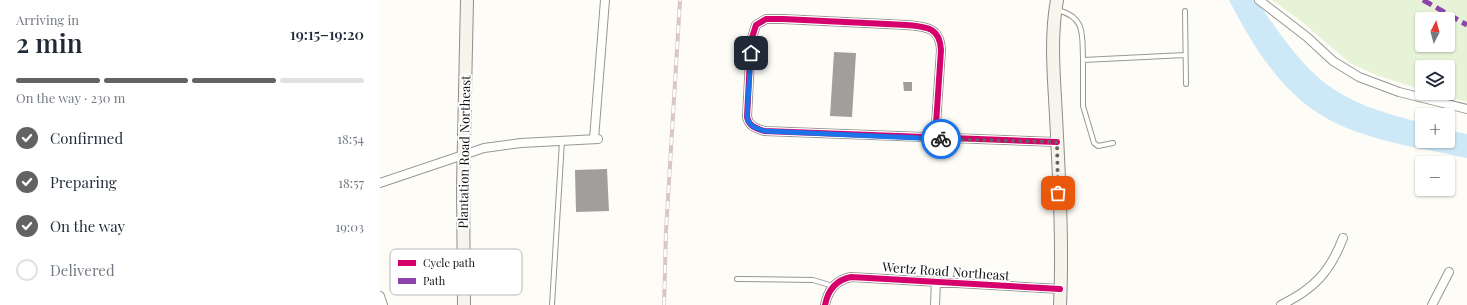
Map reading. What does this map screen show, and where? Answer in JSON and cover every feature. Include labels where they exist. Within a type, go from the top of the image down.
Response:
[{"type":"main road","name":"Plantation Road Northeast","points":[[464,249],[463,154],[467,0]]},
{"type":"main road","points":[[1056,5],[1052,46],[1057,142],[1060,305]]},
{"type":"main road","name":"Plantation Road Northeast","points":[[464,295],[464,305]]},
{"type":"street","points":[[380,183],[463,154],[505,144],[596,139],[604,0]]},
{"type":"street","points":[[1259,0],[1299,30],[1333,61],[1358,77],[1399,92],[1467,109]]},
{"type":"street","points":[[935,139],[942,50],[940,40],[936,34],[926,27],[766,19],[761,21],[754,30],[748,90],[748,122],[755,128],[764,131],[935,139],[1057,142]]},
{"type":"street","points":[[1281,305],[1306,291],[1324,275],[1337,255],[1343,238]]},
{"type":"street","points":[[1432,305],[1449,272]]},
{"type":"street","name":"Wertz Road Northeast","points":[[833,286],[844,278],[851,277],[1060,289]]},
{"type":"street","points":[[935,305],[936,282]]},
{"type":"street","points":[[825,305],[828,292],[833,286]]},
{"type":"street","points":[[380,296],[383,305]]},
{"type":"lane","points":[[1056,5],[1070,13],[1078,21],[1082,36],[1083,106],[1094,143],[1098,146],[1113,143]]},
{"type":"lane","points":[[1185,11],[1186,84]]},
{"type":"lane","points":[[1083,60],[1185,55]]},
{"type":"lane","points":[[552,305],[562,141]]},
{"type":"lane","points":[[738,278],[813,280],[833,286]]},
{"type":"green space","points":[[1272,0],[1467,0],[1467,102],[1455,99],[1455,60],[1415,60],[1415,88],[1376,75],[1350,63],[1301,21]]},
{"type":"water","points":[[1229,0],[1256,0],[1285,41],[1307,67],[1332,88],[1365,106],[1415,121],[1415,148],[1354,131],[1321,115],[1292,92],[1279,79],[1247,32]]},
{"type":"water","points":[[1455,131],[1467,134],[1467,158],[1416,148],[1455,148]]},
{"type":"building","points":[[834,52],[856,53],[852,117],[830,116]]},
{"type":"building","points":[[903,82],[912,82],[912,91],[904,91]]},
{"type":"building","points":[[607,169],[609,211],[576,212],[575,170]]},
{"type":"railway","points":[[664,305],[666,231],[680,0]]},
{"type":"marked path","points":[[1423,0],[1467,25]]},
{"type":"cycle path","points":[[935,139],[941,50],[938,37],[931,30],[907,25],[783,19],[766,19],[756,25],[751,41],[747,117],[751,125],[758,129],[764,131],[1057,142]]},
{"type":"cycle path","points":[[825,305],[828,295],[834,286],[846,278],[851,277],[1060,289]]},
{"type":"way so far","points":[[941,139],[1057,142],[1058,193]]},
{"type":"route","points":[[751,53],[747,117],[748,122],[755,128],[764,131],[941,139]]}]
